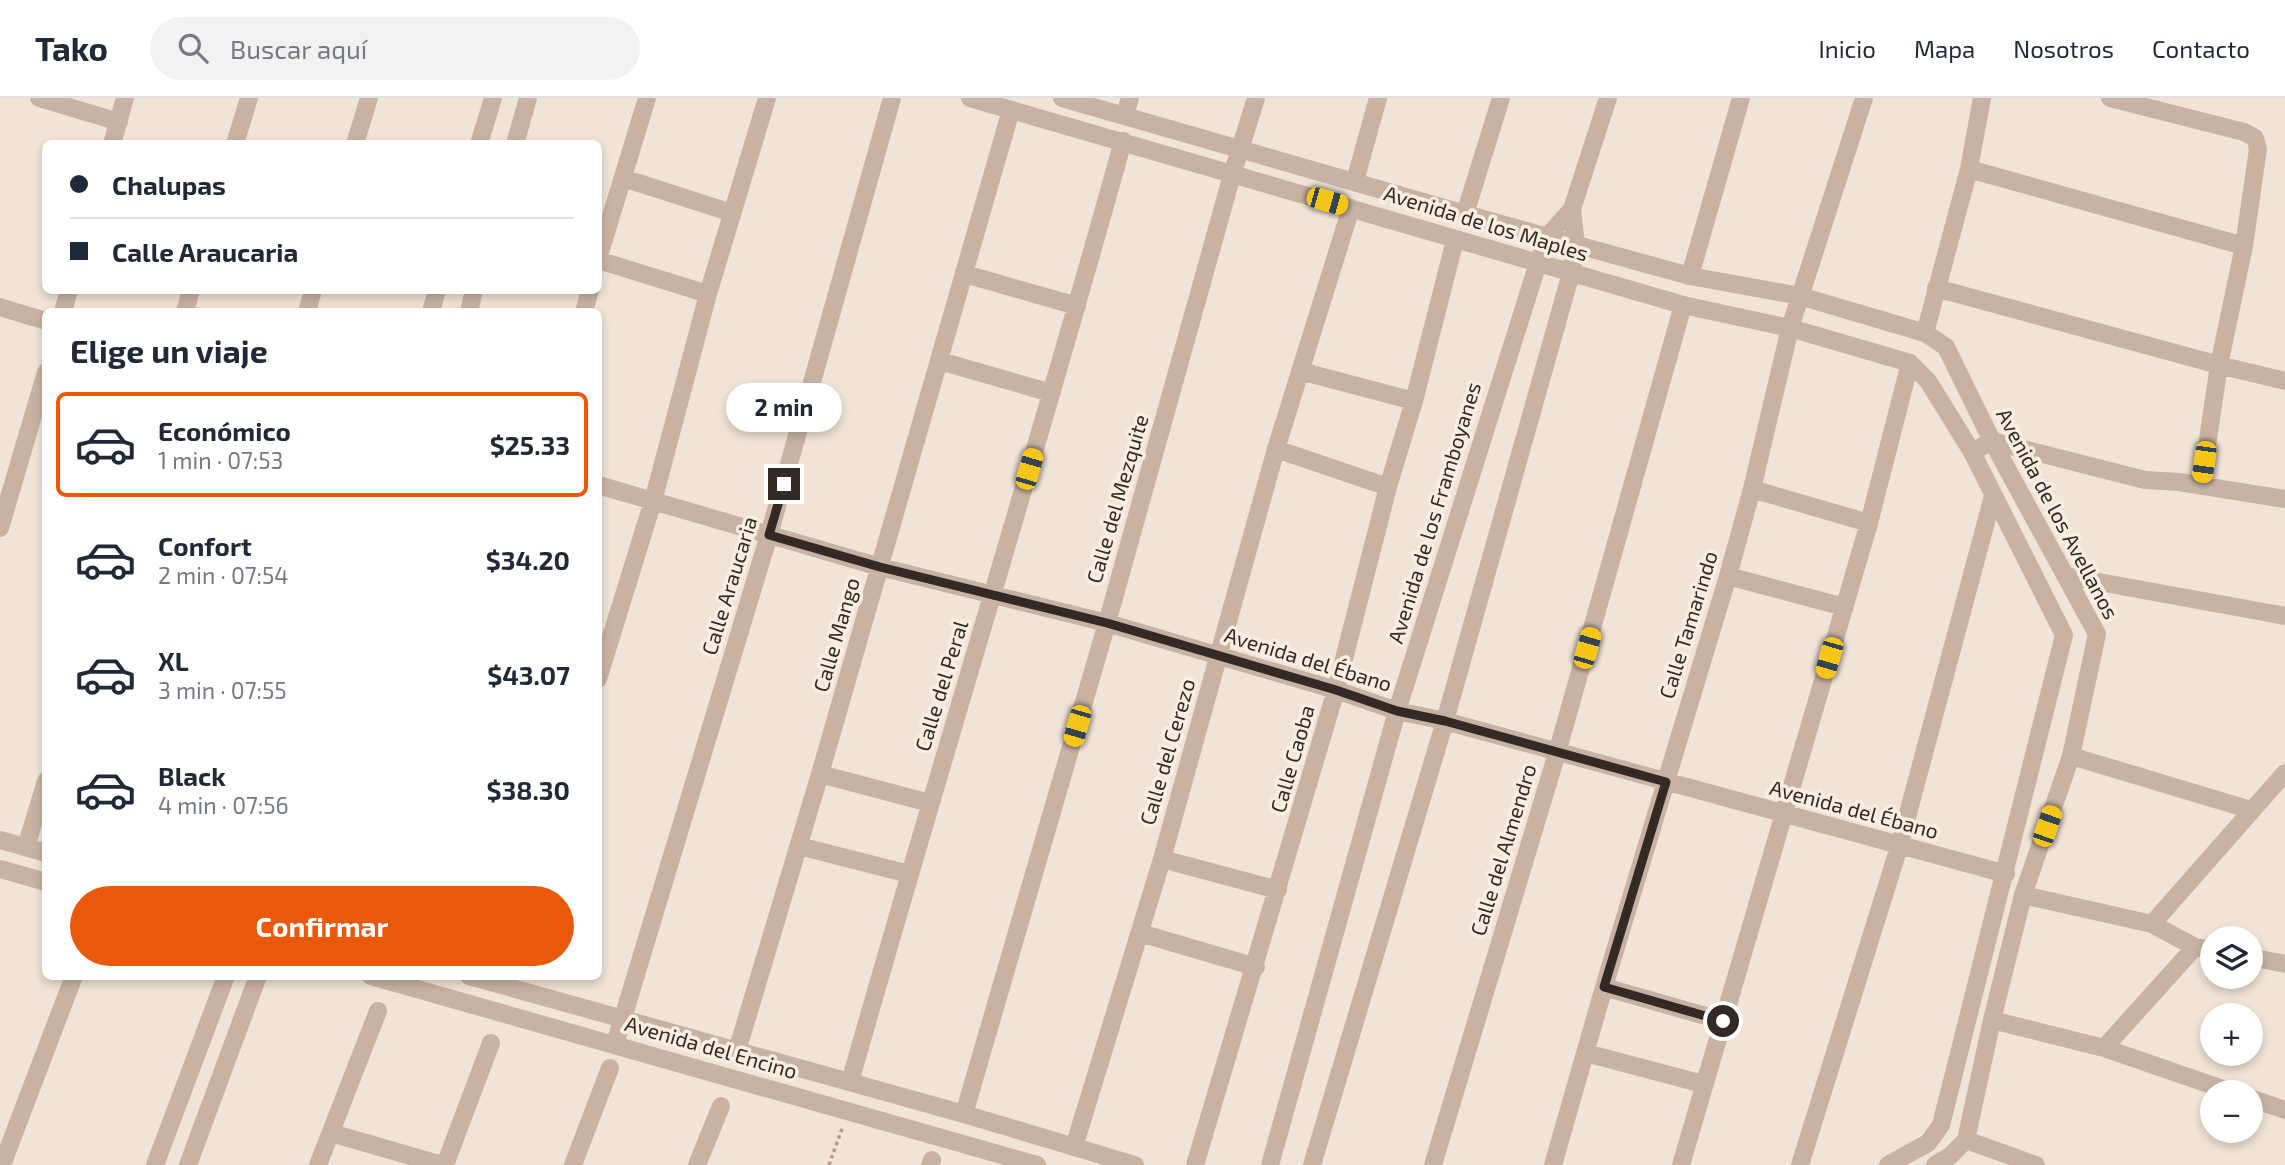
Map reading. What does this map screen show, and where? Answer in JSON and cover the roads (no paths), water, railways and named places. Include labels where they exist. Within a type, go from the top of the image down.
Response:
[{"type":"street","points":[[39,98],[119,122]]},
{"type":"street","points":[[113,140],[125,98]]},
{"type":"street","points":[[236,140],[249,98]]},
{"type":"street","points":[[356,140],[368,98]]},
{"type":"street","points":[[481,140],[493,98]]},
{"type":"street","points":[[516,140],[528,98]]},
{"type":"street","points":[[602,246],[648,98]]},
{"type":"street","points":[[602,666],[653,501],[708,294],[767,98]]},
{"type":"street","name":"Calle Araucaria","points":[[615,1044],[769,535],[892,98]]},
{"type":"street","name":"Avenida de los Maples","points":[[970,98],[1683,306],[1790,328],[1910,363]]},
{"type":"street","name":"Avenida de los Maples","points":[[1062,98],[1128,106],[1241,150],[1465,214],[1690,276],[1800,296],[1925,333]]},
{"type":"street","name":"Calle del Mezquite","points":[[964,1114],[1256,98]]},
{"type":"street","points":[[1355,181],[1378,98]]},
{"type":"street","points":[[1465,214],[1501,98]]},
{"type":"street","name":"Avenida de los Framboyanes","points":[[1270,1165],[1397,711],[1538,263],[1547,237],[1572,209],[1608,98]]},
{"type":"street","points":[[1690,276],[1741,98]]},
{"type":"street","name":"Calle Tamarindo","points":[[1553,1165],[1728,576],[1752,489],[1790,328],[1864,98]]},
{"type":"street","points":[[1925,333],[1969,169],[1982,98]]},
{"type":"street","points":[[2110,98],[2244,132],[2255,138],[2258,149],[2244,246],[2218,365],[2201,486]]},
{"type":"street","name":"Calle Mango","points":[[737,1051],[940,362],[1011,110]]},
{"type":"street","name":"Calle del Peral","points":[[850,1082],[1123,141]]},
{"type":"street","points":[[1969,169],[2244,246]]},
{"type":"street","points":[[623,178],[732,213]]},
{"type":"street","name":"Calle del Cerezo","points":[[1074,1147],[1162,859],[1276,449],[1351,208]]},
{"type":"street","name":"Avenida de los Framboyanes","points":[[1312,1165],[1445,721],[1571,273],[1576,245],[1572,209]]},
{"type":"street","name":"Calle Caoba","points":[[1195,1165],[1256,967],[1336,690],[1455,240]]},
{"type":"street","points":[[602,260],[708,294]]},
{"type":"street","points":[[965,274],[1077,306]]},
{"type":"street","points":[[1936,288],[2285,381]]},
{"type":"street","name":"Calle del Almendro","points":[[1433,1165],[1558,753],[1683,306]]},
{"type":"street","points":[[0,307],[42,320]]},
{"type":"street","name":"Avenida de los Avellanos","points":[[1925,333],[1946,347],[1992,441],[2097,634],[2071,757],[2023,895],[1966,1140]]},
{"type":"street","points":[[940,362],[1051,393]]},
{"type":"street","points":[[1888,1165],[1928,1143],[1941,1125],[2064,635],[1972,452],[1928,381],[1910,363]]},
{"type":"street","points":[[1681,1165],[1869,523],[1910,363]]},
{"type":"street","points":[[1300,371],[1413,401]]},
{"type":"street","points":[[0,528],[42,386]]},
{"type":"street","points":[[1972,452],[1992,441],[2145,480],[2179,482],[2285,499]]},
{"type":"street","points":[[1276,449],[1388,487]]},
{"type":"street","name":"Avenida del Ébano","points":[[602,486],[880,567],[1107,623],[1336,690],[1397,711],[1445,721],[2006,874]]},
{"type":"street","points":[[1752,489],[1869,523]]},
{"type":"street","points":[[1800,1165],[1899,846],[1993,496]]},
{"type":"street","points":[[1728,576],[1844,607]]},
{"type":"street","points":[[2066,576],[2285,616]]},
{"type":"street","points":[[2071,757],[2251,810]]},
{"type":"street","points":[[2152,924],[2285,773]]},
{"type":"street","points":[[820,774],[930,803]]},
{"type":"street","points":[[26,847],[42,794]]},
{"type":"street","points":[[0,840],[42,852]]},
{"type":"street","points":[[799,846],[909,874]]},
{"type":"street","points":[[1162,859],[1278,890]]},
{"type":"street","points":[[0,869],[42,881]]},
{"type":"street","points":[[2023,895],[2152,924],[2200,948]]},
{"type":"street","points":[[1140,933],[1256,967]]},
{"type":"street","points":[[2104,1048],[2200,952]]},
{"type":"street","points":[[2263,958],[2282,959]]},
{"type":"street","points":[[2,1165],[72,980]]},
{"type":"street","points":[[155,1165],[224,980]]},
{"type":"street","points":[[188,1165],[257,980]]},
{"type":"street","name":"Avenida del Encino","points":[[385,980],[1037,1165]]},
{"type":"street","name":"Avenida del Encino","points":[[514,982],[622,1019],[964,1114],[1135,1165]]},
{"type":"street","points":[[1604,987],[1723,1021]]},
{"type":"street","points":[[318,1165],[378,1011]]},
{"type":"street","points":[[1992,1020],[2104,1048],[2200,1081]]},
{"type":"street","points":[[331,1133],[443,1165],[491,1043]]},
{"type":"street","points":[[1586,1053],[1703,1084]]},
{"type":"street","points":[[573,1165],[610,1068]]},
{"type":"street","points":[[2263,1102],[2285,1110]]},
{"type":"street","points":[[697,1165],[721,1106]]},
{"type":"street","points":[[1935,1165],[1950,1156],[1966,1140],[2036,1165]]}]
